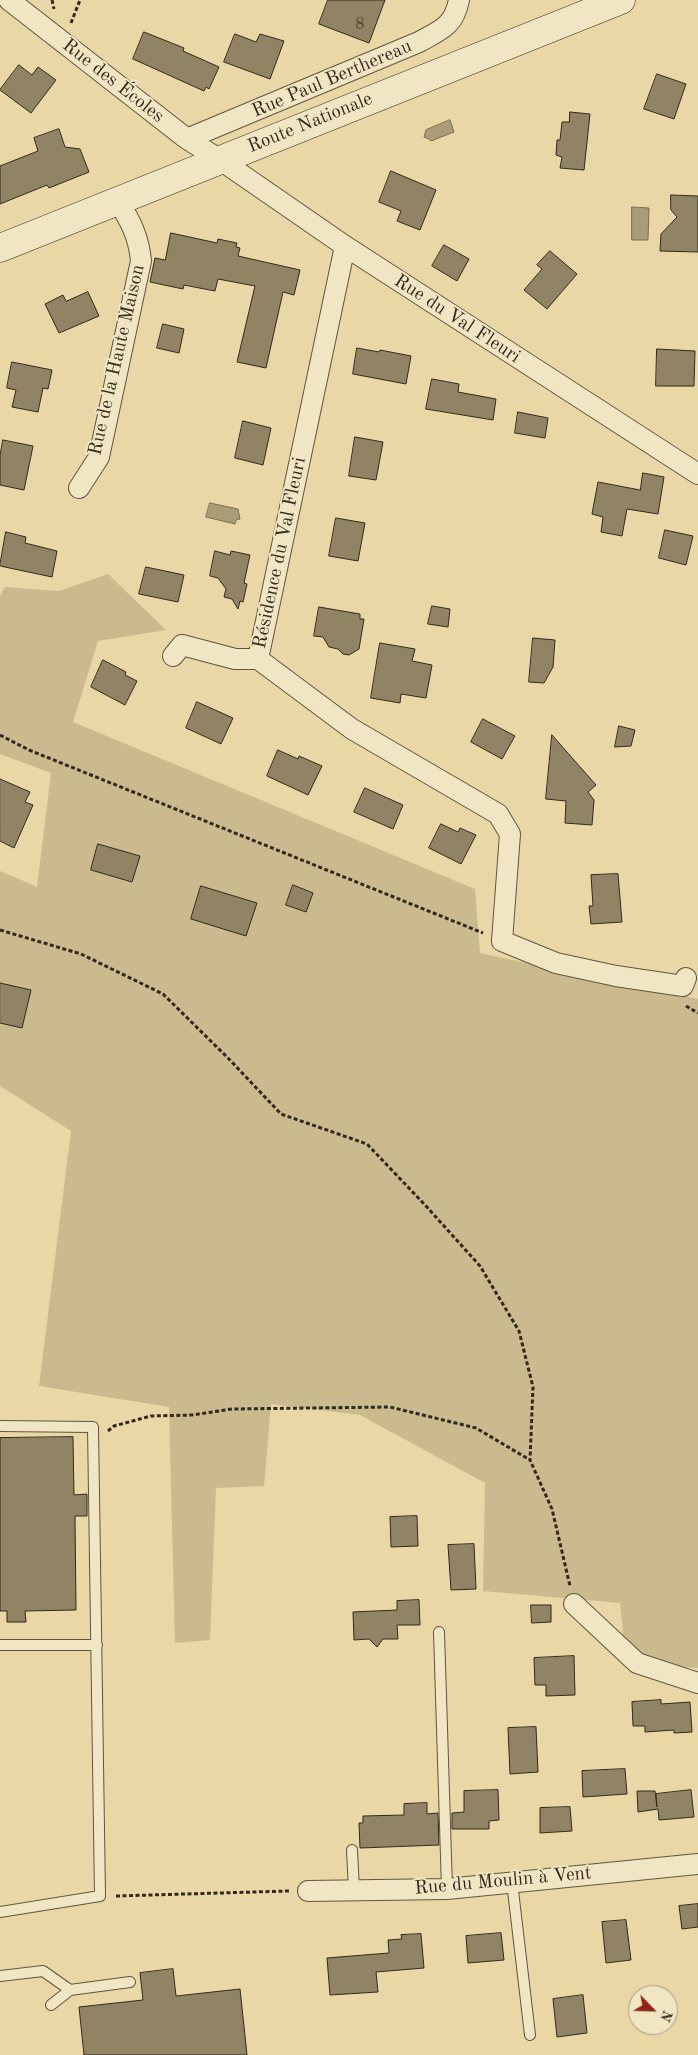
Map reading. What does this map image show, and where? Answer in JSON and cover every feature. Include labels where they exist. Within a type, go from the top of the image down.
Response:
[{"type":"main road","name":"Route Nationale","points":[[0,248],[621,0]]},
{"type":"street","name":"Rue des Écoles","points":[[9,0],[187,139],[220,159]]},
{"type":"street","name":"Rue Paul Berthereau","points":[[187,139],[419,42],[446,28],[457,12],[459,0]]},
{"type":"street","name":"Rue du Val Fleuri","points":[[220,159],[345,246],[698,474]]},
{"type":"street","name":"Rue de la Haute Maison","points":[[78,488],[99,457],[141,261],[140,244],[118,202]]},
{"type":"street","name":"Résidence du Val Fleuri","points":[[345,246],[258,659],[352,728],[498,814],[510,834],[502,941]]},
{"type":"street","points":[[173,656],[182,645],[235,658],[258,659]]},
{"type":"street","points":[[502,941],[556,962],[616,976],[683,986],[686,978]]},
{"type":"street","points":[[574,1604],[637,1663],[698,1683]]},
{"type":"street","name":"Rue du Moulin à Vent","points":[[308,1891],[447,1888],[698,1864]]},
{"type":"lane","points":[[0,1426],[93,1426],[100,1896],[0,1912]]},
{"type":"lane","points":[[439,1632],[447,1888]]},
{"type":"lane","points":[[0,1645],[97,1645]]},
{"type":"lane","points":[[352,1850],[354,1890]]},
{"type":"lane","points":[[512,1882],[530,2035]]},
{"type":"lane","points":[[0,1976],[43,1971],[70,1990]]},
{"type":"lane","points":[[51,2005],[70,1990],[130,1982]]},
{"type":"path","points":[[0,735],[29,750],[502,941]]},
{"type":"path","points":[[0,930],[81,954],[162,994],[228,1058],[281,1114],[367,1144],[480,1266],[520,1331],[532,1387],[530,1460],[552,1509],[574,1604]]},
{"type":"path","points":[[107,1432],[114,1426],[151,1416],[192,1415],[232,1409],[390,1407],[476,1428],[530,1460]]},
{"type":"path","points":[[100,1896],[308,1891]]},
{"type":"shaded area","points":[[450,120],[454,132],[431,141],[424,137],[426,130]]},
{"type":"shaded area","points":[[632,207],[649,208],[648,240],[632,240]]},
{"type":"shaded area","points":[[210,503],[238,509],[240,519],[236,520],[235,524],[206,517]]},
{"type":"shaded area","points":[[108,574],[166,630],[98,641],[73,722],[475,889],[480,953],[698,999],[698,1668],[626,1663],[620,1603],[483,1591],[485,1483],[360,1415],[271,1404],[264,1486],[216,1488],[210,1640],[175,1643],[169,1407],[39,1386],[71,1131],[0,1086],[0,871],[37,887],[51,773],[0,754],[0,596],[5,587],[59,591]]},
{"type":"building","points":[[328,0],[385,0],[369,43],[319,24]]},
{"type":"building","points":[[144,32],[184,48],[183,51],[219,67],[209,89],[206,87],[204,91],[133,59]]},
{"type":"building","points":[[235,34],[256,42],[260,34],[284,41],[270,79],[224,62]]},
{"type":"building","points":[[19,65],[32,75],[38,67],[56,80],[31,113],[0,90]]},
{"type":"building","points":[[657,74],[686,84],[674,119],[644,109]]},
{"type":"building","points":[[570,112],[590,114],[584,170],[560,168],[562,157],[556,155],[557,140],[560,140],[562,122],[569,122]]},
{"type":"building","points":[[59,129],[65,147],[80,149],[89,172],[49,188],[47,185],[0,204],[0,166],[38,151],[34,138]]},
{"type":"building","points":[[391,171],[436,190],[420,230],[397,221],[401,211],[379,202]]},
{"type":"building","points":[[671,195],[698,196],[698,252],[660,251],[661,234],[677,217],[671,210]]},
{"type":"building","points":[[171,233],[217,243],[218,239],[237,243],[236,247],[240,248],[238,256],[300,270],[294,295],[283,292],[266,368],[237,362],[255,286],[218,279],[215,291],[184,285],[183,289],[150,282],[155,258],[165,260]]},
{"type":"building","points":[[444,245],[469,259],[457,281],[432,266]]},
{"type":"building","points":[[550,251],[577,274],[547,309],[524,290],[542,269],[537,265]]},
{"type":"building","points":[[88,292],[99,316],[59,333],[45,304],[63,295],[66,301]]},
{"type":"building","points":[[163,324],[184,329],[179,353],[157,348]]},
{"type":"building","points":[[357,348],[411,356],[406,384],[353,374]]},
{"type":"building","points":[[657,349],[695,351],[694,386],[656,386]]},
{"type":"building","points":[[12,362],[52,370],[48,389],[43,388],[38,412],[12,407],[16,390],[7,388]]},
{"type":"building","points":[[432,379],[459,384],[458,392],[496,399],[493,420],[426,409]]},
{"type":"building","points":[[518,412],[548,418],[545,438],[515,433]]},
{"type":"building","points":[[243,421],[271,428],[263,465],[235,458]]},
{"type":"building","points":[[355,437],[383,442],[376,480],[349,476]]},
{"type":"building","points":[[3,440],[33,446],[24,490],[0,485],[0,456]]},
{"type":"building","points":[[643,473],[664,477],[658,514],[627,509],[622,536],[601,532],[603,517],[592,514],[598,482],[640,490]]},
{"type":"building","points":[[336,518],[365,523],[358,561],[329,556]]},
{"type":"building","points":[[665,530],[693,536],[686,565],[659,558]]},
{"type":"building","points":[[6,532],[26,537],[25,543],[57,551],[52,577],[0,566]]},
{"type":"building","points":[[215,551],[230,555],[231,551],[250,555],[244,583],[247,584],[243,602],[240,601],[238,609],[232,599],[224,597],[226,589],[218,578],[210,576]]},
{"type":"building","points":[[146,567],[184,575],[178,602],[139,594]]},
{"type":"building","points":[[432,606],[450,609],[448,627],[428,624]]},
{"type":"building","points":[[319,607],[360,614],[360,619],[364,619],[359,649],[349,655],[343,654],[338,649],[329,647],[323,637],[314,636]]},
{"type":"building","points":[[533,638],[555,640],[553,667],[544,683],[529,682]]},
{"type":"building","points":[[380,643],[415,649],[412,661],[432,665],[426,698],[401,694],[400,703],[371,698]]},
{"type":"building","points":[[103,660],[126,672],[125,675],[137,681],[125,705],[91,687]]},
{"type":"building","points":[[197,702],[233,718],[221,744],[186,728]]},
{"type":"building","points":[[483,719],[515,736],[502,759],[471,742]]},
{"type":"building","points":[[619,726],[635,730],[631,746],[615,747]]},
{"type":"building","points":[[552,735],[596,785],[588,792],[594,800],[592,825],[565,823],[566,801],[546,799]]},
{"type":"building","points":[[278,750],[298,759],[299,756],[322,766],[308,795],[267,776]]},
{"type":"building","points":[[0,779],[30,792],[25,802],[33,805],[14,848],[0,841]]},
{"type":"building","points":[[365,788],[403,805],[393,829],[354,812]]},
{"type":"building","points":[[441,824],[458,832],[460,828],[476,835],[461,864],[429,848]]},
{"type":"building","points":[[98,844],[140,856],[132,882],[91,870]]},
{"type":"building","points":[[618,874],[622,922],[591,924],[589,906],[593,906],[591,875]]},
{"type":"building","points":[[293,885],[313,893],[306,912],[286,905]]},
{"type":"building","points":[[201,886],[257,903],[246,936],[191,919]]},
{"type":"building","points":[[0,983],[31,990],[22,1028],[0,1023]]},
{"type":"building","points":[[73,1437],[74,1495],[87,1494],[87,1516],[75,1516],[76,1610],[25,1611],[26,1622],[7,1622],[7,1611],[0,1611],[0,1438]]},
{"type":"building","points":[[417,1516],[418,1546],[391,1547],[390,1517]]},
{"type":"building","points":[[474,1544],[476,1589],[451,1590],[448,1545]]},
{"type":"building","points":[[419,1600],[420,1625],[397,1625],[398,1639],[383,1639],[377,1647],[369,1639],[354,1640],[353,1612],[397,1610],[397,1601]]},
{"type":"building","points":[[531,1605],[551,1605],[551,1622],[532,1623]]},
{"type":"building","points":[[574,1656],[575,1695],[546,1696],[546,1685],[535,1685],[534,1658]]},
{"type":"building","points":[[661,1700],[661,1704],[690,1702],[692,1732],[674,1733],[674,1730],[645,1732],[645,1726],[633,1726],[632,1702]]},
{"type":"building","points":[[536,1727],[538,1772],[510,1774],[508,1728]]},
{"type":"building","points":[[625,1769],[627,1794],[583,1797],[582,1771]]},
{"type":"building","points":[[498,1790],[499,1820],[489,1821],[489,1829],[452,1829],[452,1813],[464,1812],[464,1791]]},
{"type":"building","points":[[691,1790],[694,1817],[659,1820],[658,1809],[638,1812],[637,1791],[655,1791],[657,1807],[656,1794]]},
{"type":"building","points":[[427,1803],[427,1814],[438,1813],[439,1845],[360,1848],[359,1823],[363,1823],[363,1816],[404,1815],[404,1804]]},
{"type":"building","points":[[570,1807],[572,1831],[540,1833],[540,1808]]},
{"type":"building","points":[[698,1904],[698,1927],[682,1929],[679,1906]]},
{"type":"building","points":[[626,1920],[631,1960],[606,1963],[602,1922]]},
{"type":"building","points":[[501,1933],[504,1960],[468,1963],[466,1936]]},
{"type":"building","points":[[421,1934],[424,1968],[376,1972],[378,1992],[330,1995],[327,1958],[389,1953],[388,1940],[402,1939],[401,1935]]},
{"type":"building","points":[[173,1969],[176,1996],[240,1989],[247,2055],[84,2055],[79,2007],[143,2000],[140,1973]]},
{"type":"building","points":[[583,1995],[587,2033],[557,2037],[553,1999]]}]
